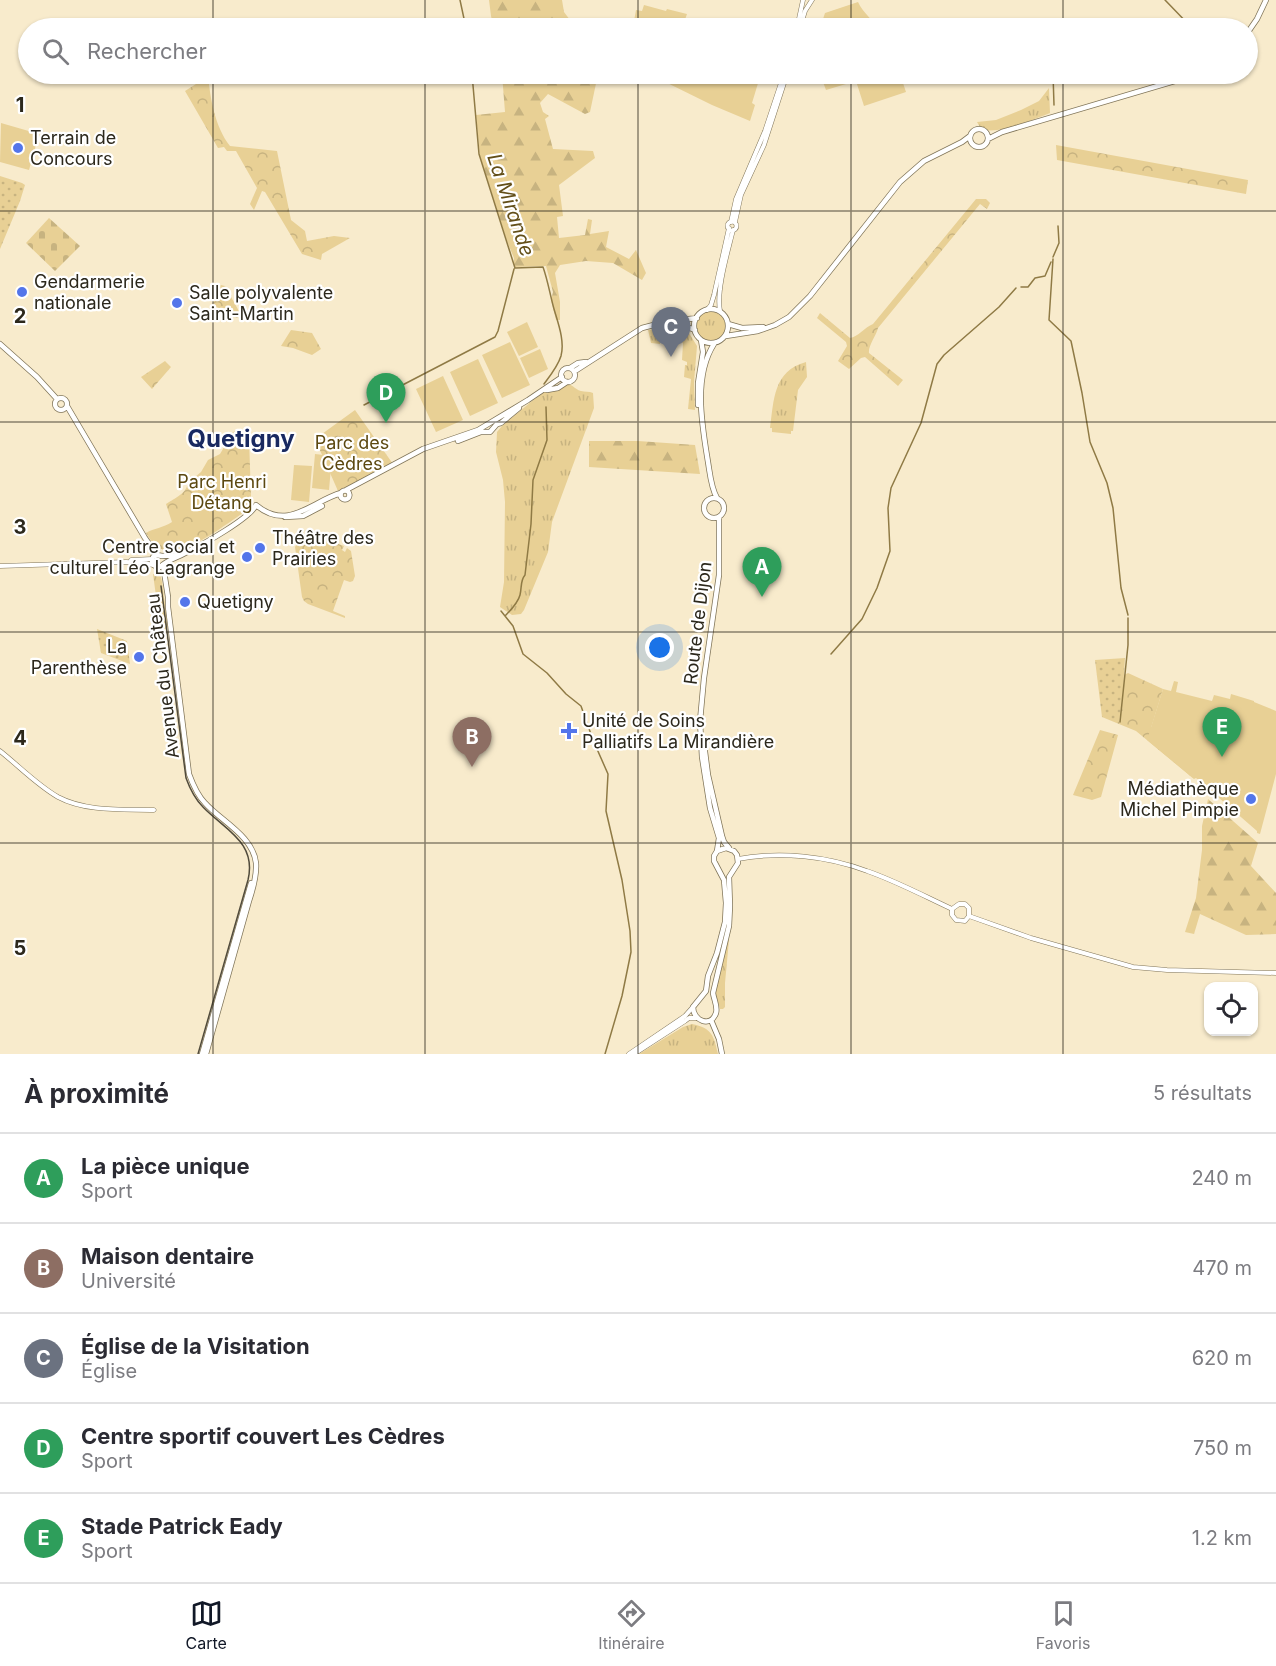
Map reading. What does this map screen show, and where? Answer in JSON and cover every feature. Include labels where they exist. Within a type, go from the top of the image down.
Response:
[{"type":"main road","points":[[1257,18],[1266,0]]},
{"type":"main road","points":[[952,147],[972,144],[981,147],[988,139],[1002,132],[1164,84]]},
{"type":"main road","points":[[726,336],[758,331],[789,317],[804,302],[900,182],[924,161],[952,147],[976,130],[1002,132]]},
{"type":"main road","points":[[985,132],[988,139]]},
{"type":"main road","points":[[970,136],[972,144]]},
{"type":"main road","points":[[694,330],[697,318],[707,310],[720,311],[726,318],[729,324],[726,336],[721,341],[714,344],[701,340]]},
{"type":"main road","points":[[539,394],[561,377],[564,369],[572,370],[642,328],[697,318]]},
{"type":"main road","points":[[665,323],[682,325],[694,330],[701,340],[703,352],[699,370],[698,401],[711,478],[717,498],[724,507],[724,512],[719,517],[712,518],[704,509],[709,499],[711,478]]},
{"type":"main road","points":[[729,324],[742,328],[775,325]]},
{"type":"main road","points":[[0,344],[37,377],[57,399]]},
{"type":"main road","points":[[704,437],[701,408],[702,387],[708,355],[714,344]]},
{"type":"main road","points":[[255,507],[271,514],[301,512],[344,494],[351,487],[413,454],[444,443],[466,439],[482,430],[490,432],[528,400],[572,381],[575,378],[572,370]]},
{"type":"main road","points":[[561,377],[567,382]]},
{"type":"main road","points":[[65,398],[67,402],[65,408],[60,410],[56,407],[57,399],[65,398]]},
{"type":"main road","name":"Avenue du Château","points":[[65,408],[73,416],[158,561],[163,578],[192,784],[206,804],[249,845],[253,859],[252,877],[204,1054]]},
{"type":"main road","points":[[255,507],[272,516],[300,517],[344,494]]},
{"type":"main road","points":[[709,499],[717,498]]},
{"type":"main road","points":[[158,561],[190,551],[248,515],[255,507]]},
{"type":"main road","name":"Route de Dijon","points":[[717,851],[719,838],[702,757],[700,721],[719,575],[719,517]]},
{"type":"main road","name":"Route de Dijon","points":[[712,518],[720,540]]},
{"type":"main road","points":[[702,705],[708,775],[724,842],[734,851],[738,859],[729,881],[729,926],[713,993],[717,1007],[716,1014],[711,1020],[703,1021],[694,1015],[693,1007],[696,1001],[708,998],[714,1002]]},
{"type":"main road","points":[[702,998],[706,991],[708,976],[725,922],[724,880],[714,861],[717,851],[723,848],[730,849]]},
{"type":"main road","points":[[720,871],[733,870]]},
{"type":"main road","points":[[711,1020],[722,1054]]},
{"type":"street","points":[[800,18],[804,0],[812,0]]},
{"type":"street","points":[[802,18],[812,0]]},
{"type":"street","points":[[720,311],[719,297],[731,229],[728,224],[733,222],[741,195],[764,145],[782,84]]},
{"type":"street","points":[[707,310],[714,295],[731,229],[737,226],[733,222]]},
{"type":"street","points":[[0,566],[118,563],[129,560],[158,561]]},
{"type":"street","points":[[0,751],[46,788],[68,801],[88,806],[154,810]]},
{"type":"street","points":[[738,859],[778,855],[823,858],[866,870],[952,909]]},
{"type":"street","points":[[959,904],[965,904],[969,908],[969,916],[965,921],[956,920],[952,915],[952,909],[959,904]]},
{"type":"street","points":[[969,916],[1031,938],[1132,967],[1276,973]]},
{"type":"street","points":[[632,1054],[685,1016],[693,1007]]},
{"type":"street","points":[[632,1054],[689,1018],[697,1018]]},
{"type":"green space","points":[[489,0],[562,0],[564,12],[568,18],[492,18]]},
{"type":"green space","points":[[858,2],[870,18],[823,18],[825,13]]},
{"type":"green space","points":[[644,5],[687,14],[686,18],[635,18],[636,10],[642,11]]},
{"type":"green space","points":[[196,84],[209,84],[214,112],[230,146],[277,151],[291,220],[305,231],[307,241],[334,236],[350,238],[322,254],[321,260],[302,254],[265,192],[262,191],[254,210],[250,204],[257,188],[236,151],[227,151],[224,147],[218,148],[185,91]]},
{"type":"green space","points":[[503,84],[596,84],[590,112],[585,114],[548,94],[540,103],[543,112],[549,116],[545,119],[553,149],[593,151],[595,158],[559,185],[563,216],[557,217],[559,238],[585,235],[588,219],[592,220],[590,234],[609,231],[606,247],[629,259],[636,250],[646,273],[642,280],[613,263],[586,261],[560,265],[555,273],[560,302],[560,320],[556,320],[551,300],[553,292],[546,266],[514,267],[514,258],[480,156],[476,115],[505,112]]},
{"type":"green space","points":[[669,84],[758,84],[750,121]]},
{"type":"green space","points":[[824,84],[846,84],[826,90]]},
{"type":"green space","points":[[857,84],[903,84],[906,92],[864,106]]},
{"type":"green space","points":[[1049,88],[1050,113],[1016,126],[997,130],[981,129],[977,122],[996,120],[1021,110],[1039,101]]},
{"type":"green space","name":"Terrain de Concours","points":[[1,123],[39,134],[29,170],[0,162]]},
{"type":"green space","points":[[1056,145],[1248,180],[1246,194],[1057,160]]},
{"type":"green space","points":[[0,176],[25,185],[0,249]]},
{"type":"green space","points":[[976,199],[986,199],[990,203],[987,209],[980,204],[878,328],[871,344],[869,353],[903,380],[898,386],[865,357],[849,369],[838,361],[847,346],[846,342],[817,318],[820,313],[850,338],[873,324]]},
{"type":"green space","points":[[49,218],[80,246],[55,271],[26,243]]},
{"type":"green space","points":[[221,285],[225,286],[240,313],[238,318],[222,316],[213,302]]},
{"type":"green space","points":[[711,311],[722,315],[726,326],[722,337],[711,341],[700,337],[696,326],[700,315]]},
{"type":"green space","points":[[527,322],[538,347],[519,356],[507,332]]},
{"type":"green space","points":[[664,328],[687,330],[697,346],[694,382],[695,410],[688,409],[691,379],[684,377],[687,362],[682,360],[683,343],[669,339],[660,341],[660,344],[651,343],[648,330]]},
{"type":"green space","points":[[291,330],[312,333],[321,349],[312,355],[281,346]]},
{"type":"green space","points":[[510,342],[530,385],[502,398],[482,355]]},
{"type":"green space","points":[[540,349],[548,369],[529,378],[520,358]]},
{"type":"green space","points":[[478,359],[498,403],[470,416],[450,372]]},
{"type":"green space","points":[[165,361],[171,367],[152,389],[141,377]]},
{"type":"green space","points":[[806,362],[807,377],[798,390],[793,431],[791,434],[772,432],[770,428],[774,397],[781,379],[795,366]]},
{"type":"green space","points":[[443,376],[463,420],[436,432],[416,389]]},
{"type":"green space","points":[[566,384],[581,391],[593,393],[594,408],[552,522],[548,552],[524,610],[521,614],[512,615],[500,607],[504,582],[505,502],[503,480],[496,452],[497,432],[546,391]]},
{"type":"green space","name":"Parc des Cèdres","points":[[355,410],[393,464],[338,491],[315,439]]},
{"type":"green space","name":"Parc Henri Détang","points":[[238,431],[249,438],[250,506],[218,530],[186,548],[169,552],[156,548],[146,533],[172,522],[166,504],[186,489],[188,481],[184,476],[195,477],[201,472],[208,460],[220,454],[233,432]]},
{"type":"green space","points":[[589,441],[638,441],[695,445],[700,474],[589,467]]},
{"type":"green space","points":[[315,454],[332,456],[329,490],[312,488]]},
{"type":"green space","points":[[294,465],[312,466],[309,502],[291,500]]},
{"type":"green space","points":[[314,533],[336,541],[344,546],[342,550],[345,552],[347,548],[351,551],[355,576],[353,581],[344,580],[333,611],[345,618],[308,604],[302,597],[295,547],[303,538]]},
{"type":"green space","points":[[160,573],[168,627],[161,633],[153,574]]},
{"type":"green space","points":[[97,629],[127,641],[130,664],[101,653]]},
{"type":"green space","points":[[1125,658],[1119,724],[1102,717],[1095,660]]},
{"type":"green space","points":[[1128,673],[1163,689],[1151,728],[1194,779],[1136,731],[1119,724],[1124,675]]},
{"type":"green space","points":[[1174,681],[1178,682],[1176,692],[1212,701],[1214,695],[1230,699],[1231,694],[1276,711],[1276,774],[1260,834],[1196,778],[1194,779],[1147,740],[1163,689],[1171,691]]},
{"type":"green space","points":[[1100,730],[1118,735],[1101,797],[1092,800],[1073,795]]},
{"type":"green space","points":[[1208,799],[1258,843],[1251,866],[1276,893],[1276,934],[1246,935],[1200,914],[1194,934],[1185,932],[1196,898],[1202,850],[1202,826]]},
{"type":"green space","points":[[729,940],[725,1007],[720,1009],[715,993]]},
{"type":"green space","points":[[692,1024],[704,1028],[711,1034],[718,1054],[639,1054],[683,1027]]},
{"type":"waterway","name":"La Mirande","points":[[460,0],[464,18]]},
{"type":"waterway","points":[[1165,0],[1182,18]]},
{"type":"waterway","name":"La Mirande","points":[[473,84],[479,154],[515,268],[543,267],[560,332],[561,356],[544,384]]},
{"type":"waterway","points":[[1053,84],[1054,105]]},
{"type":"waterway","points":[[1053,257],[1059,243],[1058,226]]},
{"type":"waterway","points":[[1053,259],[1049,320],[1071,341],[1090,442],[1107,483],[1113,508],[1121,588],[1128,615]]},
{"type":"waterway","points":[[1021,287],[1028,287],[1035,278],[1045,276],[1051,262]]},
{"type":"waterway","points":[[364,405],[495,337],[514,269]]},
{"type":"waterway","points":[[831,654],[862,619],[877,588],[890,551],[888,508],[891,488],[921,423],[937,364],[944,355],[999,307],[1016,288]]},
{"type":"waterway","name":"La Mirande","points":[[505,616],[518,601],[525,575],[533,480],[547,440],[546,407]]},
{"type":"waterway","points":[[501,611],[513,626],[523,654],[547,673],[566,694],[581,706],[608,774],[606,811],[622,880],[631,952],[622,996],[605,1054]]},
{"type":"waterway","points":[[1120,722],[1128,645],[1128,618]]},
{"type":"tram line","points":[[161,586],[186,778],[200,804],[244,846],[250,867],[198,1054]]},
{"type":"place","name":"Terrain de Concours","points":[[18,148]]},
{"type":"place","name":"Gendarmerie nationale","points":[[22,292]]},
{"type":"place","name":"Salle polyvalente Saint-Martin","points":[[177,303]]},
{"type":"place","name":"Église de la Visitation","points":[[671,357]]},
{"type":"place","name":"Centre sportif couvert Les Cèdres","points":[[386,423]]},
{"type":"place","name":"Théâtre des Prairies","points":[[260,548]]},
{"type":"place","name":"Centre social et culturel Léo Lagrange","points":[[247,557]]},
{"type":"place","name":"La pièce unique","points":[[762,597]]},
{"type":"place","name":"Quetigny","points":[[185,602]]},
{"type":"place","name":"La Parenthèse","points":[[139,657]]},
{"type":"place","name":"Unité de Soins Palliatifs La Mirandière","points":[[569,731]]},
{"type":"place","name":"Stade Patrick Eady","points":[[1222,757]]},
{"type":"place","name":"Maison dentaire","points":[[472,767]]},
{"type":"place","name":"Médiathèque Michel Pimpie","points":[[1251,799]]},
{"type":"district","name":"Quetigny","points":[[241,439]]}]
